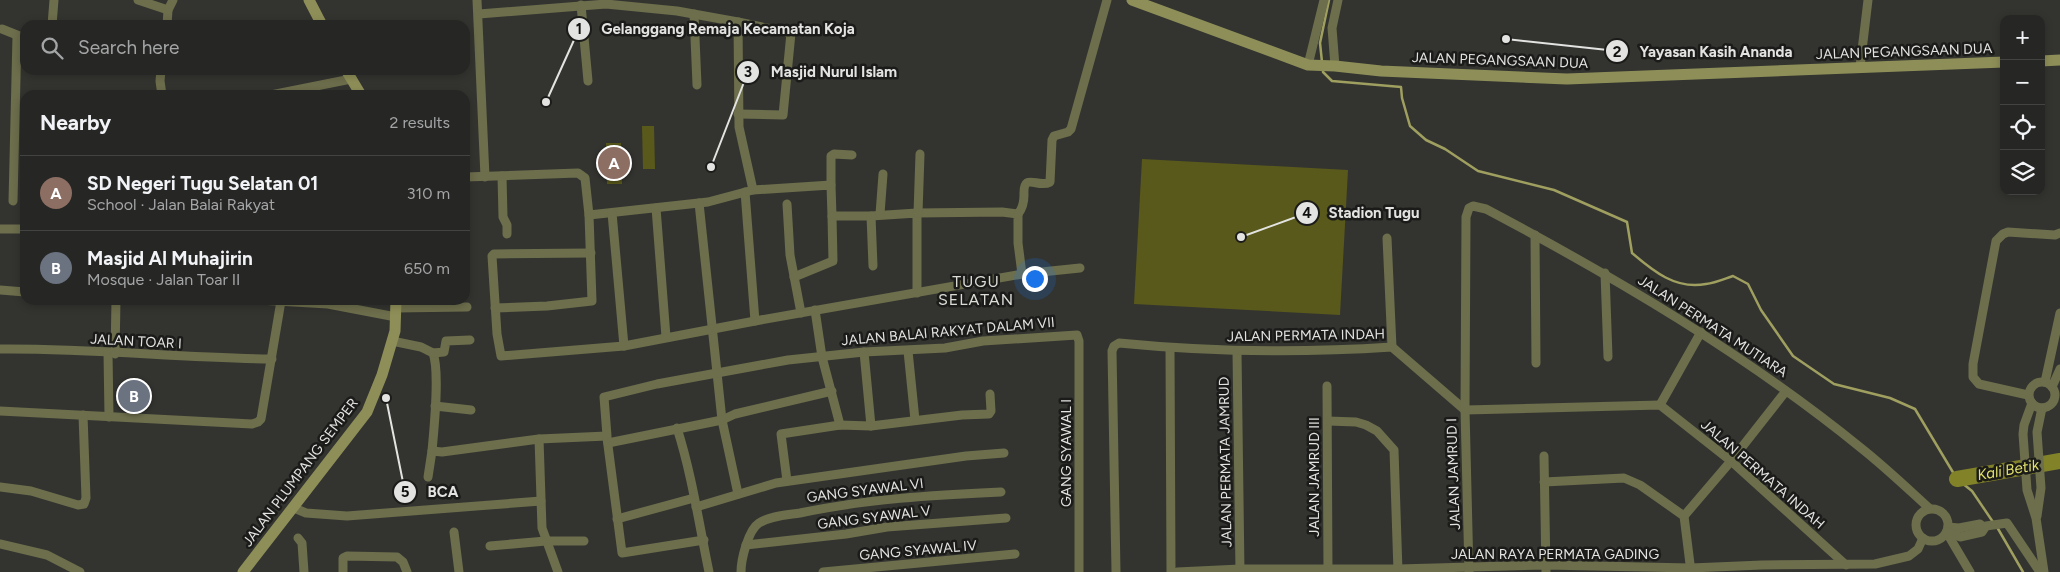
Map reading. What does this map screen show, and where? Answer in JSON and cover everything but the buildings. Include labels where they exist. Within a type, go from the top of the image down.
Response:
[{"type":"main road","points":[[309,0],[319,20]]},
{"type":"main road","name":"JALAN PEGANGSAAN DUA","points":[[1132,0],[1321,66],[1381,72],[1567,79],[2000,62]]},
{"type":"main road","points":[[2045,61],[2060,60]]},
{"type":"main road","points":[[349,75],[358,90]]},
{"type":"main road","name":"JALAN PLUMPANG SEMPER","points":[[243,572],[367,412],[380,382],[392,341],[396,308]]},
{"type":"street","points":[[52,20],[54,0]]},
{"type":"street","points":[[138,0],[168,10]]},
{"type":"street","points":[[167,20],[168,10],[173,0]]},
{"type":"street","points":[[477,0],[485,177]]},
{"type":"street","points":[[1022,274],[1018,243],[1018,214],[1024,204],[1023,187],[1031,181],[1044,184],[1050,182],[1052,140],[1054,136],[1068,132],[1071,129],[1107,0]]},
{"type":"street","points":[[1321,66],[1324,0]]},
{"type":"street","points":[[1321,66],[1338,0]]},
{"type":"street","points":[[1860,67],[1868,0]]},
{"type":"street","points":[[479,14],[610,2],[694,14],[738,27],[791,33],[783,115],[738,114]]},
{"type":"street","points":[[581,5],[588,80]]},
{"type":"street","points":[[694,14],[697,85]]},
{"type":"street","points":[[738,27],[738,114],[749,191],[755,321]]},
{"type":"street","points":[[2,29],[20,35]]},
{"type":"street","points":[[13,201],[14,93],[20,43]]},
{"type":"street","points":[[161,75],[161,90]]},
{"type":"street","points":[[289,90],[344,75]]},
{"type":"street","points":[[794,277],[833,261],[831,156],[834,154],[852,155]]},
{"type":"street","points":[[917,293],[917,213],[920,154]]},
{"type":"street","points":[[470,178],[578,173],[585,178],[589,215],[592,301],[495,308]]},
{"type":"street","points":[[873,266],[876,215],[883,174]]},
{"type":"street","points":[[502,176],[503,217],[507,225],[507,234]]},
{"type":"street","points":[[589,215],[699,203],[749,191],[831,185]]},
{"type":"street","points":[[699,203],[722,420],[738,494]]},
{"type":"street","points":[[787,204],[788,243],[801,313]]},
{"type":"street","name":"JALAN PERMATA MUTIARA","points":[[1466,217],[1469,208],[1476,206],[1486,209],[1604,273],[1701,332],[1786,391],[1862,448],[1929,508]]},
{"type":"street","points":[[656,208],[666,338]]},
{"type":"street","points":[[832,216],[1002,212],[1018,214]]},
{"type":"street","points":[[612,213],[624,346]]},
{"type":"street","name":"JALAN JAMRUD I","points":[[1466,217],[1465,410],[1469,570]]},
{"type":"street","points":[[0,229],[20,229]]},
{"type":"street","points":[[2042,408],[2030,399],[1979,384],[1973,377],[1996,241],[2008,232],[2055,235],[2060,233]]},
{"type":"street","points":[[1535,235],[1536,364]]},
{"type":"street","points":[[1387,238],[1392,347]]},
{"type":"street","points":[[591,252],[494,254],[492,259],[495,308],[502,356],[624,346],[1022,274],[1080,268]]},
{"type":"street","points":[[1604,273],[1608,357]]},
{"type":"street","points":[[0,290],[20,292]]},
{"type":"street","points":[[109,417],[111,353],[116,305]]},
{"type":"street","points":[[0,411],[252,424],[258,422],[261,419],[280,305]]},
{"type":"street","points":[[345,305],[396,308],[467,307]]},
{"type":"street","points":[[815,310],[822,357],[840,426]]},
{"type":"street","points":[[2042,408],[2057,399],[2049,384],[2060,313]]},
{"type":"street","points":[[1465,410],[1660,405],[1701,332]]},
{"type":"street","name":"JALAN BALAI RAKYAT DALAM VII","points":[[607,439],[604,397],[657,384],[788,360],[864,352],[945,348],[983,341],[1077,335]]},
{"type":"street","name":"GANG SYAWAL I","points":[[1077,335],[1079,336],[1080,350],[1079,572]]},
{"type":"street","points":[[392,341],[421,347],[433,353],[444,352],[446,341],[470,340]]},
{"type":"street","points":[[1116,572],[1112,351],[1114,346],[1119,343],[1170,348],[1171,572]]},
{"type":"street","name":"JALAN PERMATA INDAH","points":[[1170,348],[1238,352],[1323,352],[1392,347],[1465,410]]},
{"type":"street","name":"JALAN TOAR I","points":[[0,349],[272,359]]},
{"type":"street","points":[[908,351],[915,420]]},
{"type":"street","points":[[864,352],[871,426]]},
{"type":"street","name":"JALAN PERMATA JAMRUD","points":[[1238,352],[1240,571]]},
{"type":"street","points":[[428,477],[435,406],[433,353]]},
{"type":"street","points":[[2049,384],[2060,369]]},
{"type":"street","points":[[2044,572],[2036,518],[2027,490],[2024,426],[2030,399],[2030,388],[2035,383],[2049,384]]},
{"type":"street","name":"JALAN JAMRUD III","points":[[1328,386],[1328,570]]},
{"type":"street","points":[[432,451],[451,452],[540,439],[607,439],[722,420],[735,414],[832,391]]},
{"type":"street","points":[[1684,516],[1731,461],[1786,391]]},
{"type":"street","points":[[787,482],[780,435],[840,426],[871,426],[988,414],[991,411],[990,394]]},
{"type":"street","name":"JALAN PERMATA INDAH","points":[[1660,405],[1731,461],[1846,565]]},
{"type":"street","points":[[435,406],[471,410]]},
{"type":"street","points":[[2036,518],[2041,488],[2038,429],[2042,408]]},
{"type":"street","points":[[0,488],[31,491],[78,505],[84,504],[86,498],[83,415]]},
{"type":"street","points":[[1328,421],[1356,422],[1366,425],[1378,431],[1394,450],[1398,571]]},
{"type":"street","points":[[677,428],[682,439],[709,572]]},
{"type":"street","points":[[540,439],[542,528],[558,572]]},
{"type":"street","points":[[607,439],[622,554],[704,540]]},
{"type":"street","points":[[2024,449],[2038,448]]},
{"type":"street","points":[[616,519],[787,482],[966,456],[1004,453]]},
{"type":"street","points":[[1544,456],[1546,569]]},
{"type":"street","points":[[1544,482],[1624,478],[1640,485],[1684,516],[1691,570]]},
{"type":"street","name":"GANG SYAWAL VI","points":[[741,572],[741,562],[754,527],[770,519],[825,507],[893,498],[1002,492]]},
{"type":"street","points":[[294,508],[306,513],[347,516],[540,501]]},
{"type":"street","points":[[1970,572],[1947,531],[1946,515],[1936,508],[1929,508],[1919,515],[1916,521],[1916,528],[1922,538],[1929,541],[1936,541],[1947,531],[1959,528],[1980,524],[1985,527],[2005,522],[2009,524],[2040,572]]},
{"type":"street","name":"GANG SYAWAL V","points":[[746,545],[846,534],[887,527],[1006,518]]},
{"type":"street","points":[[454,532],[459,572]]},
{"type":"street","points":[[298,538],[302,543],[304,572]]},
{"type":"street","name":"JALAN RAYA PERMATA GADING","points":[[1177,572],[1546,569],[1691,570],[1875,564],[1909,556],[1918,549],[1922,538]]},
{"type":"street","points":[[490,546],[546,541],[584,541]]},
{"type":"street","points":[[0,544],[47,556],[80,572]]},
{"type":"street","name":"GANG SYAWAL IV","points":[[823,572],[1015,554]]},
{"type":"street","points":[[343,572],[343,558],[347,556],[397,557],[403,562],[407,572]]},
{"type":"shaded area","points":[[642,126],[654,126],[655,169],[643,169]]},
{"type":"shaded area","points":[[606,143],[621,143],[622,184],[607,184]]},
{"type":"shaded area","points":[[1142,159],[1348,170],[1340,315],[1134,304]]},
{"type":"waterway","points":[[1322,62],[1320,43],[1329,0]]},
{"type":"waterway","points":[[1323,68],[1323,72],[1332,81],[1401,87],[1410,126],[1426,140],[1445,149],[1478,171],[1554,190],[1627,222],[1632,253],[1666,278],[1675,282],[1695,285],[1713,283],[1733,276],[1748,284],[1761,310],[1793,356],[1834,384],[1890,398],[1915,409],[1957,479],[1972,491],[1993,522]]},
{"type":"waterway","name":"Kali Betik","points":[[1957,479],[2060,461]]},
{"type":"waterway","points":[[1997,527],[2023,572]]},
{"type":"place","name":"Yayasan Kasih Ananda","points":[[1506,39]]},
{"type":"place","name":"Gelanggang Remaja Kecamatan Koja","points":[[546,102]]},
{"type":"place","name":"SD Negeri Tugu Selatan 01","points":[[614,163]]},
{"type":"place","name":"Masjid Nurul Islam","points":[[711,167]]},
{"type":"place","name":"Stadion Tugu","points":[[1241,237]]},
{"type":"place","name":"Masjid Al Muhajirin","points":[[134,396]]},
{"type":"place","name":"BCA","points":[[386,398]]},
{"type":"district","name":"TUGU SELATAN","points":[[976,290]]}]
